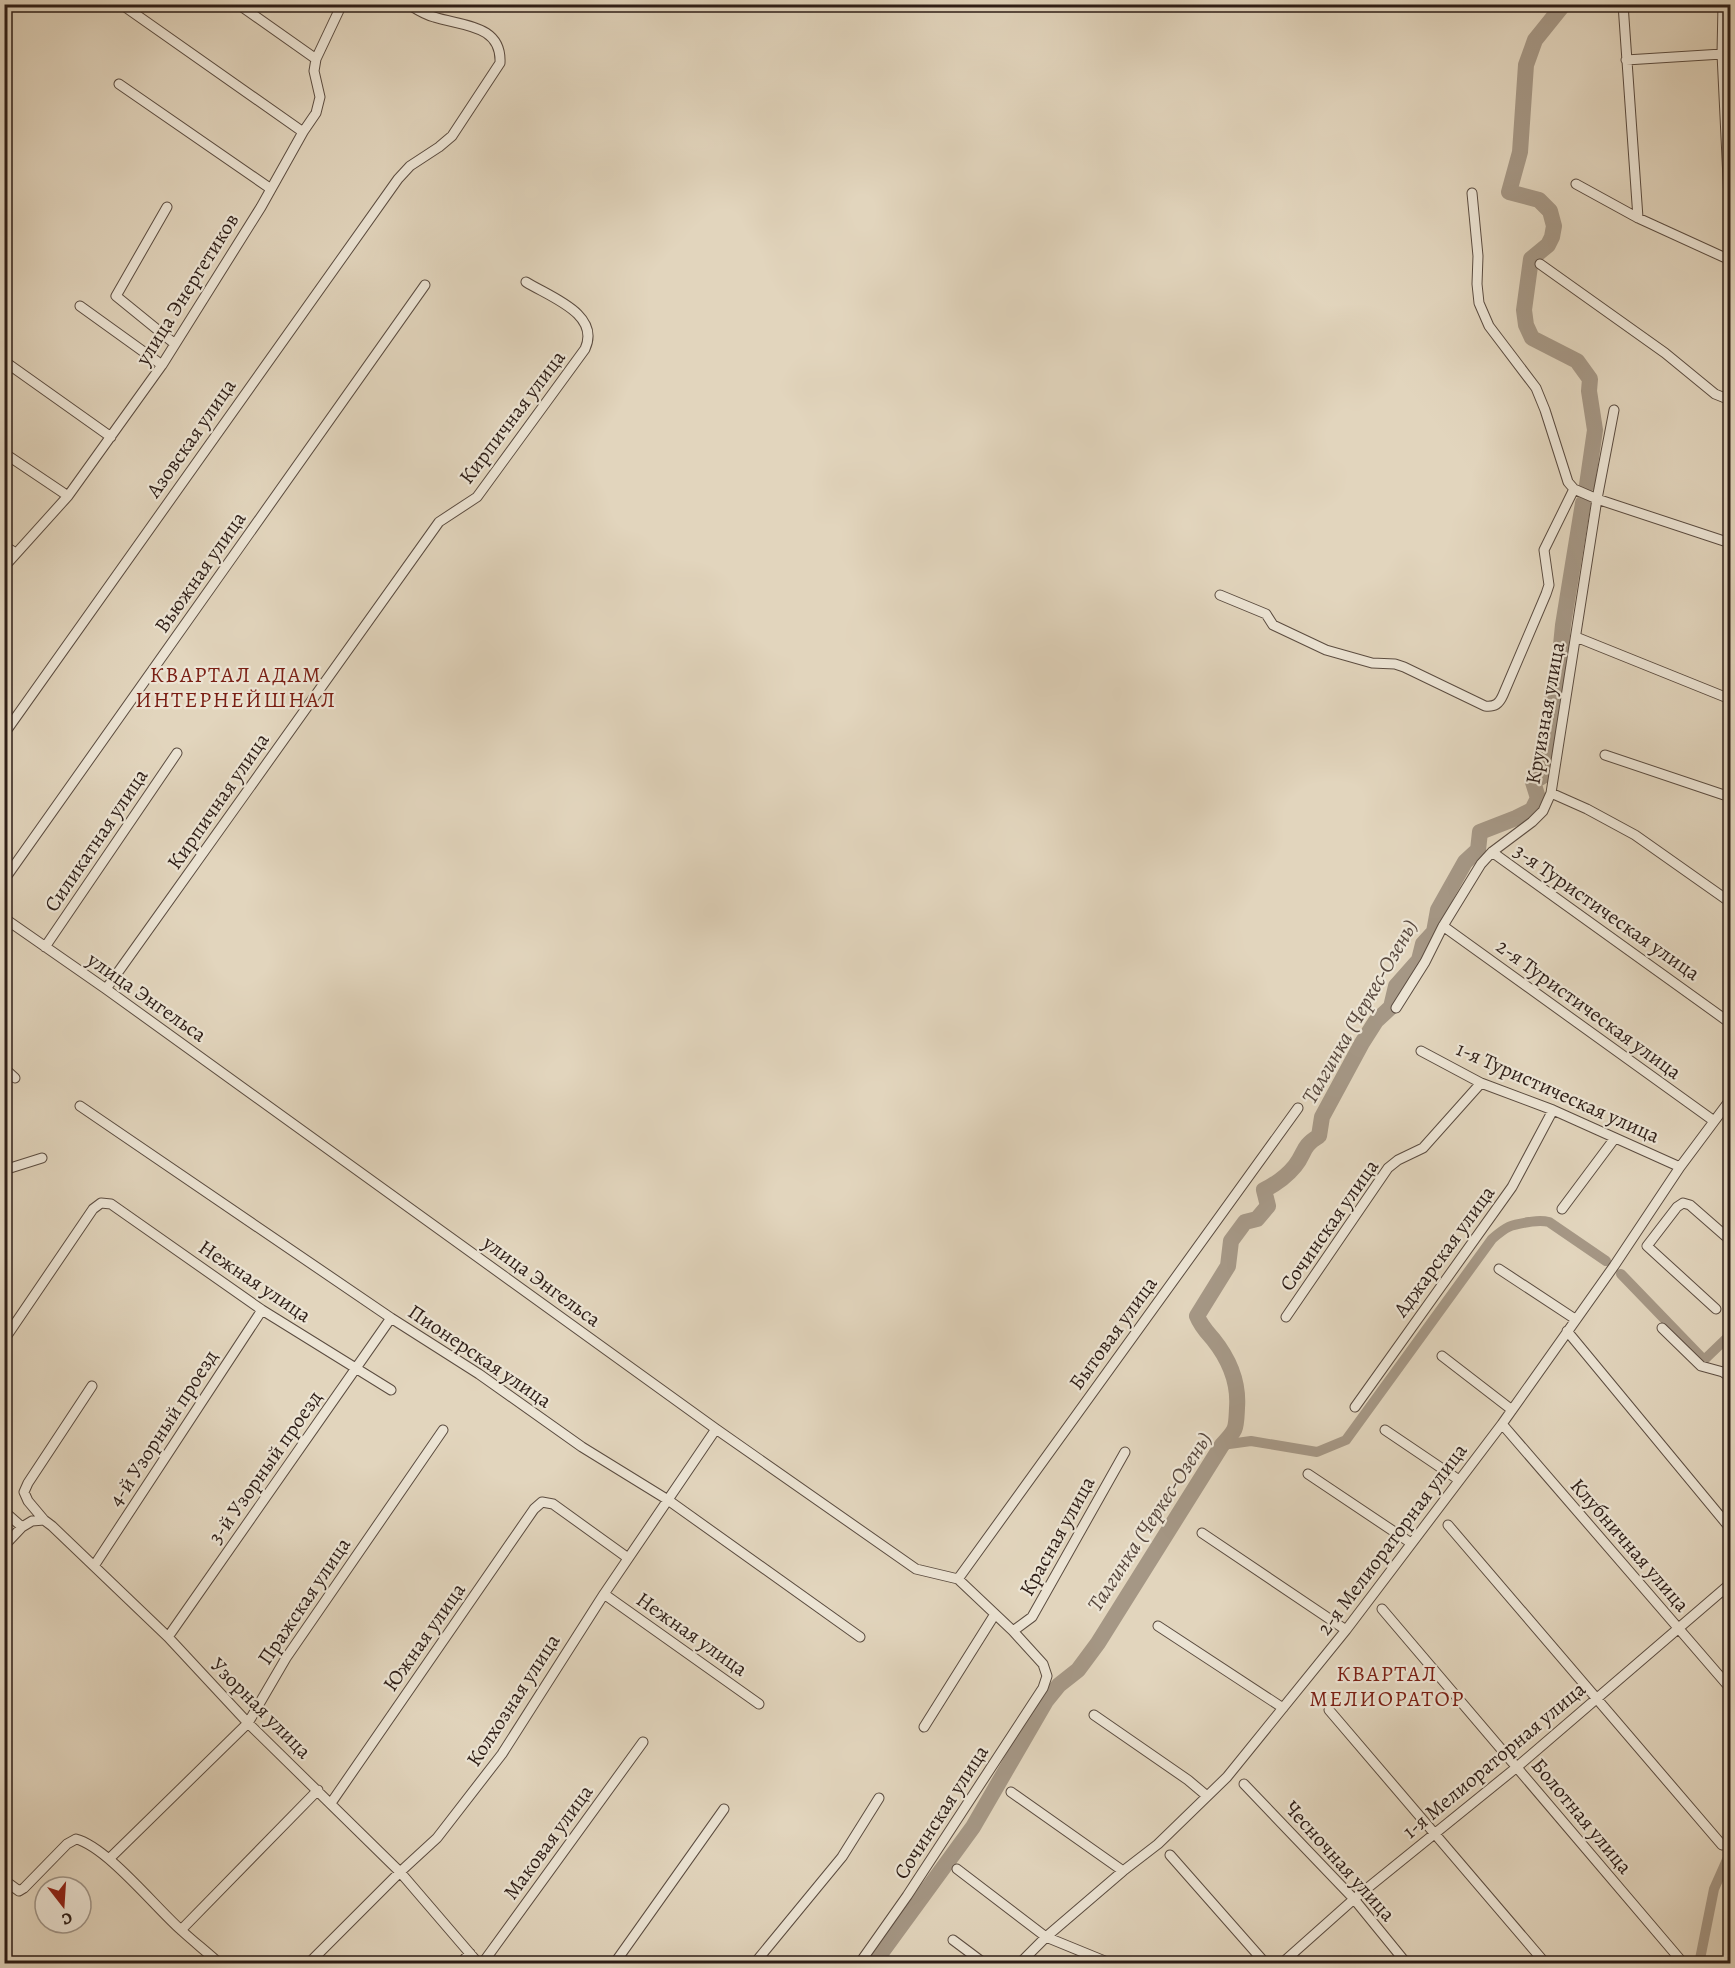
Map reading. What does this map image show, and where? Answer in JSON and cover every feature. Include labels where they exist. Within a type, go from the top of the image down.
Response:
[{"type":"street","points":[[121,4],[303,132]]},
{"type":"street","points":[[238,4],[316,59]]},
{"type":"street","name":"улица Энергетиков","points":[[4,567],[68,496],[162,365],[271,189],[316,113],[320,97],[314,71],[316,59],[342,4]]},
{"type":"street","name":"Азовская улица","points":[[4,734],[398,179],[410,166],[452,136],[500,63],[501,50],[477,27],[433,17],[408,4]]},
{"type":"street","points":[[1623,4],[1638,218]]},
{"type":"street","points":[[1723,4],[1722,54],[1731,220]]},
{"type":"street","points":[[1626,60],[1722,54]]},
{"type":"street","points":[[119,84],[271,189]]},
{"type":"street","points":[[1576,184],[1638,218],[1731,260]]},
{"type":"street","points":[[1472,193],[1478,256],[1479,303],[1489,326],[1536,388],[1564,474],[1574,489],[1731,543]]},
{"type":"street","points":[[168,207],[117,296],[175,344]]},
{"type":"street","points":[[1540,264],[1665,353],[1715,393],[1731,400]]},
{"type":"street","name":"Кирпичная улица","points":[[106,989],[439,522],[477,497],[585,349],[590,339],[588,328],[581,317],[568,306],[526,282]]},
{"type":"street","name":"Вьюжная улица","points":[[4,880],[425,285]]},
{"type":"street","points":[[80,306],[162,365]]},
{"type":"street","points":[[4,361],[111,437]]},
{"type":"street","name":"Круизная улица","points":[[1396,1008],[1481,864],[1492,852],[1543,812],[1551,793],[1614,410]]},
{"type":"street","points":[[4,453],[68,496]]},
{"type":"street","points":[[1220,595],[1266,614],[1273,625],[1326,650],[1372,663],[1395,664],[1404,667],[1478,703],[1493,706],[1499,703],[1503,695],[1546,594],[1549,585],[1544,550],[1574,489]]},
{"type":"street","points":[[4,546],[16,554]]},
{"type":"street","points":[[1576,637],[1731,699]]},
{"type":"street","name":"Силикатная улица","points":[[45,947],[177,753]]},
{"type":"street","points":[[1605,756],[1731,797]]},
{"type":"street","points":[[1551,793],[1587,809],[1635,836],[1731,902]]},
{"type":"street","name":"3-я Туристическая улица","points":[[1492,852],[1731,1023]]},
{"type":"street","name":"улица Энгельса","points":[[4,918],[716,1429],[916,1569],[958,1580],[1013,1630],[1043,1664],[1047,1676]]},
{"type":"street","name":"2-я Туристическая улица","points":[[1443,926],[1714,1121]]},
{"type":"street","name":"1-я Туристическая улица","points":[[1421,1051],[1481,1083],[1553,1110],[1680,1167]]},
{"type":"street","points":[[4,1068],[15,1078]]},
{"type":"street","name":"Сочинская улица","points":[[1286,1317],[1388,1168],[1398,1160],[1423,1148],[1481,1083]]},
{"type":"street","name":"2-я Мелиораторная улица","points":[[1019,1964],[1046,1937],[1158,1844],[1227,1777],[1347,1630],[1502,1424],[1614,1266],[1680,1167],[1731,1100]]},
{"type":"street","name":"Пионерская улица","points":[[80,1106],[391,1318],[479,1374],[582,1447],[668,1500],[860,1637]]},
{"type":"street","name":"Бытовая улица","points":[[958,1580],[1298,1108]]},
{"type":"street","name":"Аджарская улица","points":[[1355,1407],[1512,1188],[1553,1110]]},
{"type":"street","points":[[1562,1209],[1615,1138]]},
{"type":"street","points":[[4,1170],[42,1158]]},
{"type":"street","name":"Нежная улица","points":[[4,1340],[93,1209],[101,1203],[111,1204],[262,1310],[391,1390]]},
{"type":"street","points":[[1647,1246],[1677,1207],[1683,1203],[1689,1205],[1731,1240]]},
{"type":"street","points":[[1634,1236],[1716,1310]]},
{"type":"street","points":[[1500,1269],[1575,1319]]},
{"type":"street","name":"4-й Узорный проезд","points":[[94,1566],[262,1310]]},
{"type":"street","name":"3-й Узорный проезд","points":[[168,1637],[391,1318]]},
{"type":"street","points":[[1662,1328],[1701,1366],[1723,1372],[1731,1377]]},
{"type":"street","points":[[1567,1330],[1731,1528]]},
{"type":"street","points":[[1442,1356],[1512,1410]]},
{"type":"street","name":"Узорная улица","points":[[92,1386],[28,1483],[24,1492],[28,1501],[44,1520],[168,1637],[248,1723],[400,1872],[480,1964]]},
{"type":"street","name":"Клубничная улица","points":[[1502,1424],[1731,1688]]},
{"type":"street","name":"Колхозная улица","points":[[308,1964],[437,1838],[502,1754],[604,1594],[716,1429]]},
{"type":"street","name":"Пражская улица","points":[[109,1859],[248,1723],[292,1648],[443,1430]]},
{"type":"street","points":[[1385,1430],[1459,1480]]},
{"type":"street","name":"Красная улица","points":[[1013,1630],[1032,1617],[1125,1452]]},
{"type":"street","points":[[1308,1474],[1411,1544]]},
{"type":"street","name":"Южная улица","points":[[332,1803],[534,1509],[542,1502],[553,1504],[628,1558]]},
{"type":"street","points":[[4,1511],[22,1527]]},
{"type":"street","points":[[4,1546],[22,1527],[32,1521],[44,1520]]},
{"type":"street","points":[[1448,1525],[1722,1845]]},
{"type":"street","points":[[1202,1533],[1347,1630]]},
{"type":"street","name":"1-я Мелиораторная улица","points":[[1281,1964],[1354,1899],[1517,1767],[1731,1584]]},
{"type":"street","name":"Нежная улица","points":[[604,1594],[759,1704]]},
{"type":"street","name":"Болотная улица","points":[[1382,1609],[1684,1964]]},
{"type":"street","points":[[924,1727],[995,1614]]},
{"type":"street","points":[[1158,1626],[1283,1708]]},
{"type":"street","name":"Сочинская улица","points":[[859,1964],[907,1896],[1043,1688],[1047,1676]]},
{"type":"street","points":[[1329,1710],[1546,1964]]},
{"type":"street","points":[[1094,1714],[1207,1796]]},
{"type":"street","name":"Маковая улица","points":[[480,1964],[643,1742]]},
{"type":"street","name":"Чесночная улица","points":[[1244,1784],[1354,1899],[1407,1964]]},
{"type":"street","points":[[181,1930],[318,1791]]},
{"type":"street","points":[[1011,1792],[1123,1871]]},
{"type":"street","points":[[754,1964],[842,1857],[879,1797]]},
{"type":"street","points":[[614,1964],[724,1809]]},
{"type":"street","points":[[4,1880],[19,1891],[67,1844],[76,1839],[87,1842],[109,1859],[181,1930],[220,1964]]},
{"type":"street","points":[[1170,1855],[1266,1964]]},
{"type":"street","points":[[957,1869],[1046,1937],[1113,1964]]},
{"type":"street","points":[[953,1940],[985,1964]]},
{"type":"street","points":[[460,1964],[470,1953]]},
{"type":"waterway","name":"Талгинка (Черкес-Озень)","points":[[1564,4],[1535,40],[1526,65],[1520,152],[1509,192],[1539,200],[1550,211],[1554,226],[1548,245],[1531,259],[1524,310],[1526,325],[1532,338],[1577,361],[1590,379],[1589,391],[1595,430],[1587,485]]},
{"type":"waterway","name":"Талгинка (Черкес-Озень)","points":[[873,1964],[973,1827],[1046,1701],[1059,1685],[1078,1670],[1098,1643],[1222,1445],[1235,1428],[1237,1398],[1232,1371],[1224,1355],[1197,1316],[1228,1266],[1231,1241],[1245,1222],[1257,1219],[1268,1206],[1264,1190],[1288,1174],[1306,1147],[1319,1136],[1322,1117],[1362,1043],[1376,1021],[1391,1007],[1396,986],[1419,960],[1423,944],[1434,932],[1438,910],[1465,862],[1478,850],[1480,832],[1532,810],[1538,798],[1533,782],[1543,776],[1551,763],[1547,749],[1553,725],[1551,705],[1558,676],[1563,625],[1583,503]]},
{"type":"waterway","points":[[1222,1445],[1251,1441],[1317,1452],[1346,1440],[1492,1239],[1509,1227],[1534,1221],[1549,1222],[1606,1261]]},
{"type":"waterway","points":[[1621,1274],[1704,1360],[1730,1335]]},
{"type":"waterway","points":[[1699,1964],[1714,1889],[1730,1853]]},
{"type":"district","name":"КВАРТАЛ АДАМ ИНТЕРНЕЙШНАЛ","points":[[236,686]]},
{"type":"district","name":"КВАРТАЛ МЕЛИОРАТОР","points":[[1387,1686]]}]
